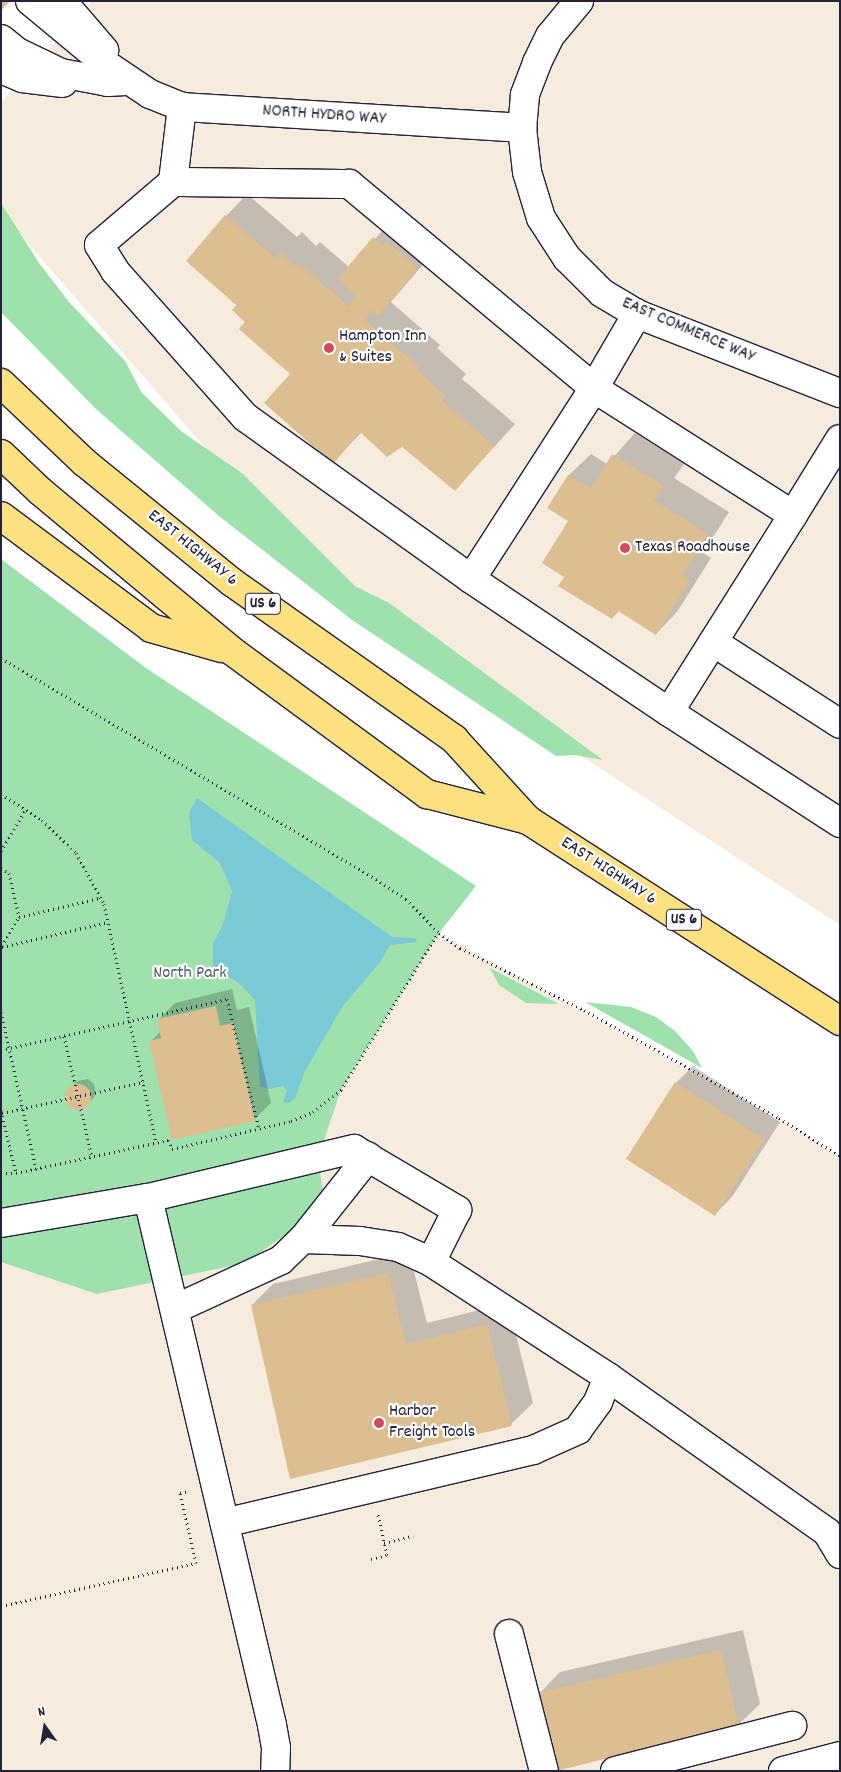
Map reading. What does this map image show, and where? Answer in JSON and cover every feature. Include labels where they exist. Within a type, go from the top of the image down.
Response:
[{"type":"highway","name":"EAST HIGHWAY 6","points":[[1,382],[84,462],[233,583],[454,739],[528,820],[840,1021]]},
{"type":"highway","name":"EAST HIGHWAY 6","points":[[1,454],[40,491],[232,651],[427,794],[528,820]]},
{"type":"highway","name":"US 6","points":[[1,516],[151,628],[232,651]]},
{"type":"street","points":[[30,1],[91,54],[132,81]]},
{"type":"street","points":[[62,1],[132,81]]},
{"type":"street","name":"EAST COMMERCE WAY","points":[[579,1],[550,36],[537,63],[525,95],[522,128],[527,172],[541,218],[567,258],[602,293],[637,314],[840,393]]},
{"type":"street","points":[[1,39],[24,56],[61,73],[108,82],[132,81]]},
{"type":"street","points":[[1,69],[38,81],[132,81]]},
{"type":"street","name":"NORTH HYDRO WAY","points":[[132,81],[150,94],[182,107],[522,128]]},
{"type":"street","points":[[173,182],[182,107]]},
{"type":"street","points":[[793,515],[594,388],[349,184],[173,182],[99,245],[104,257],[245,417],[472,579],[840,823]]},
{"type":"street","points":[[472,579],[594,388],[637,314]]},
{"type":"street","points":[[670,712],[840,439]]},
{"type":"street","points":[[713,642],[840,724]]},
{"type":"street","points":[[1,1223],[148,1198],[354,1149],[457,1210],[431,1262]]},
{"type":"street","points":[[175,1309],[282,1260],[304,1239],[368,1157]]},
{"type":"street","points":[[148,1198],[280,1763]]},
{"type":"street","points":[[304,1239],[398,1246],[431,1262],[608,1377],[827,1532],[840,1554]]},
{"type":"street","points":[[225,1523],[534,1450],[578,1430],[598,1402],[608,1377]]},
{"type":"street","points":[[509,1634],[544,1771]]},
{"type":"street","points":[[615,1771],[792,1726]]},
{"type":"street","points":[[783,1771],[840,1756]]},
{"type":"path","points":[[1,658],[376,879],[406,899],[439,933],[460,948],[584,1010],[674,1059],[840,1156]]},
{"type":"path","points":[[1,794],[42,820],[76,853],[100,898],[108,922],[156,1142]]},
{"type":"path","points":[[1,851],[26,809]]},
{"type":"path","points":[[1,868],[9,873],[19,917],[2,947]]},
{"type":"path","points":[[19,917],[100,898]]},
{"type":"path","points":[[2,947],[108,922]]},
{"type":"path","points":[[1,1174],[36,1169],[168,1140],[172,1149],[259,1128],[313,1112],[340,1090],[439,933]]},
{"type":"path","points":[[1,1050],[227,999],[259,1128]]},
{"type":"path","points":[[1,1012],[36,1169]]},
{"type":"path","points":[[64,1036],[92,1157]]},
{"type":"path","points":[[16,1173],[2,1112],[143,1082]]},
{"type":"path","points":[[1,1606],[196,1563],[180,1492],[192,1490]]},
{"type":"path","points":[[384,1543],[413,1536]]},
{"type":"shaded area","points":[[91,1],[840,1],[840,925],[330,592],[1,212],[1,103]]},
{"type":"shaded area","points":[[439,933],[804,1133],[840,1157],[840,1771],[1,1771],[1,1262],[97,1294],[318,1158],[341,1090]]},
{"type":"green space","points":[[1,203],[39,263],[69,302],[125,361],[142,393],[181,431],[243,474],[355,586],[389,603],[603,760],[575,755],[556,756],[352,620],[219,516],[96,409],[1,312]]},
{"type":"green space","name":"North Park","points":[[1,559],[146,668],[476,886],[439,933],[341,1090],[318,1158],[324,1200],[291,1231],[245,1263],[97,1294],[1,1262]]},
{"type":"green space","points":[[490,968],[559,1004],[526,1003],[499,985]]},
{"type":"green space","points":[[585,1002],[631,1007],[656,1017],[675,1031],[693,1051],[702,1068]]},
{"type":"water","points":[[197,798],[392,937],[415,938],[417,942],[390,945],[381,961],[342,1007],[305,1071],[295,1098],[289,1103],[283,1103],[287,1090],[283,1086],[270,1089],[260,1087],[255,1000],[241,985],[213,966],[213,944],[223,924],[232,891],[220,863],[192,840],[189,813]]},
{"type":"building","points":[[1,1],[10,1],[1,11]]},
{"type":"building","name":"Hampton Inn & Suites","points":[[225,215],[275,258],[280,253],[294,266],[297,263],[350,307],[355,296],[338,278],[373,237],[383,246],[386,241],[418,269],[378,316],[372,310],[364,319],[419,367],[417,370],[445,396],[442,401],[494,446],[455,491],[402,447],[387,457],[360,432],[333,464],[264,403],[290,374],[239,329],[245,322],[232,310],[236,305],[186,261]]},
{"type":"building","name":"Texas Roadhouse","points":[[612,454],[663,486],[654,500],[708,534],[682,575],[690,580],[656,635],[618,611],[612,619],[558,586],[564,577],[542,563],[568,521],[547,508],[568,475],[591,489]]},
{"type":"building","points":[[216,1006],[220,1026],[233,1023],[255,1121],[172,1140],[149,1041],[161,1038],[157,1019]]},
{"type":"building","points":[[675,1082],[764,1139],[715,1216],[626,1159]]},
{"type":"building","points":[[78,1084],[87,1088],[91,1097],[87,1106],[78,1110],[69,1106],[65,1097],[69,1088]]},
{"type":"building","points":[[388,1273],[406,1344],[487,1324],[512,1426],[290,1479],[251,1305]]},
{"type":"building","points":[[721,1650],[739,1726],[556,1771],[537,1693]]},
{"type":"place","name":"Hampton Inn & Suites","points":[[329,348]]},
{"type":"place","name":"Texas Roadhouse","points":[[625,548]]},
{"type":"place","name":"Harbor Freight Tools","points":[[379,1423]]}]
